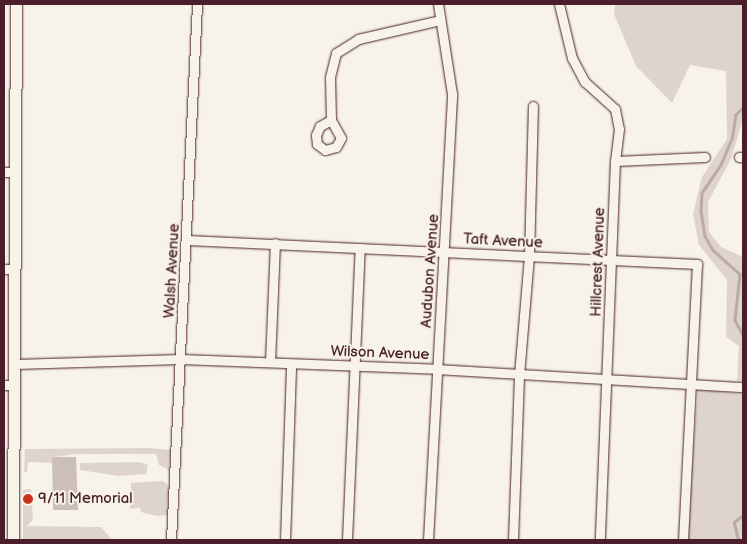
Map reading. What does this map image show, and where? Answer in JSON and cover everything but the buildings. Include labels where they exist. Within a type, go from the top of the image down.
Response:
[{"type":"main road","points":[[13,540],[8,498],[9,385],[15,364],[9,269],[8,172],[16,4]]},
{"type":"street","name":"Walsh Avenue","points":[[171,540],[197,4]]},
{"type":"street","name":"Audubon Avenue","points":[[428,540],[436,368],[446,251],[452,94],[438,4]]},
{"type":"street","name":"Hillcrest Avenue","points":[[559,4],[572,58],[586,82],[615,109],[619,129],[615,161],[613,259],[600,540]]},
{"type":"street","points":[[331,120],[330,77],[336,53],[358,39],[440,20]]},
{"type":"street","points":[[513,540],[519,375],[529,257],[533,106]]},
{"type":"street","points":[[615,161],[705,157]]},
{"type":"street","name":"Taft Avenue","points":[[187,240],[697,264],[691,384]]},
{"type":"street","points":[[270,362],[275,244]]},
{"type":"street","points":[[347,540],[360,248]]},
{"type":"street","name":"Wilson Avenue","points":[[15,364],[181,359],[355,367],[436,368],[519,375],[743,387]]},
{"type":"street","points":[[284,540],[291,364]]},
{"type":"street","points":[[683,540],[691,384]]},
{"type":"shaded area","points":[[615,4],[743,4],[743,119],[731,159],[708,202],[709,232],[721,247],[743,257],[743,382],[737,381],[739,346],[726,337],[727,280],[699,245],[693,214],[702,177],[727,139],[726,71],[690,65],[672,103],[636,66],[614,14]]},
{"type":"shaded area","points":[[698,389],[743,394],[743,540],[686,540]]},
{"type":"shaded area","points":[[148,448],[171,450],[169,470],[159,465],[156,454],[76,454],[53,457],[53,463],[28,462],[27,472],[24,472],[25,449]]},
{"type":"shaded area","points":[[139,462],[148,465],[146,474],[118,476],[80,470],[80,463]]},
{"type":"shaded area","points":[[163,481],[169,486],[168,515],[157,516],[141,512],[140,508],[130,509],[131,483]]},
{"type":"shaded area","points":[[31,489],[33,520],[27,526],[101,527],[112,540],[23,540],[23,490]]},
{"type":"waterway","points":[[743,108],[736,115],[732,139],[721,165],[702,193],[701,211],[705,236],[713,250],[740,274],[735,320],[743,335]]},
{"type":"waterway","points":[[738,540],[734,522],[743,515]]},
{"type":"place","name":"9/11 Memorial","points":[[28,499]]}]
